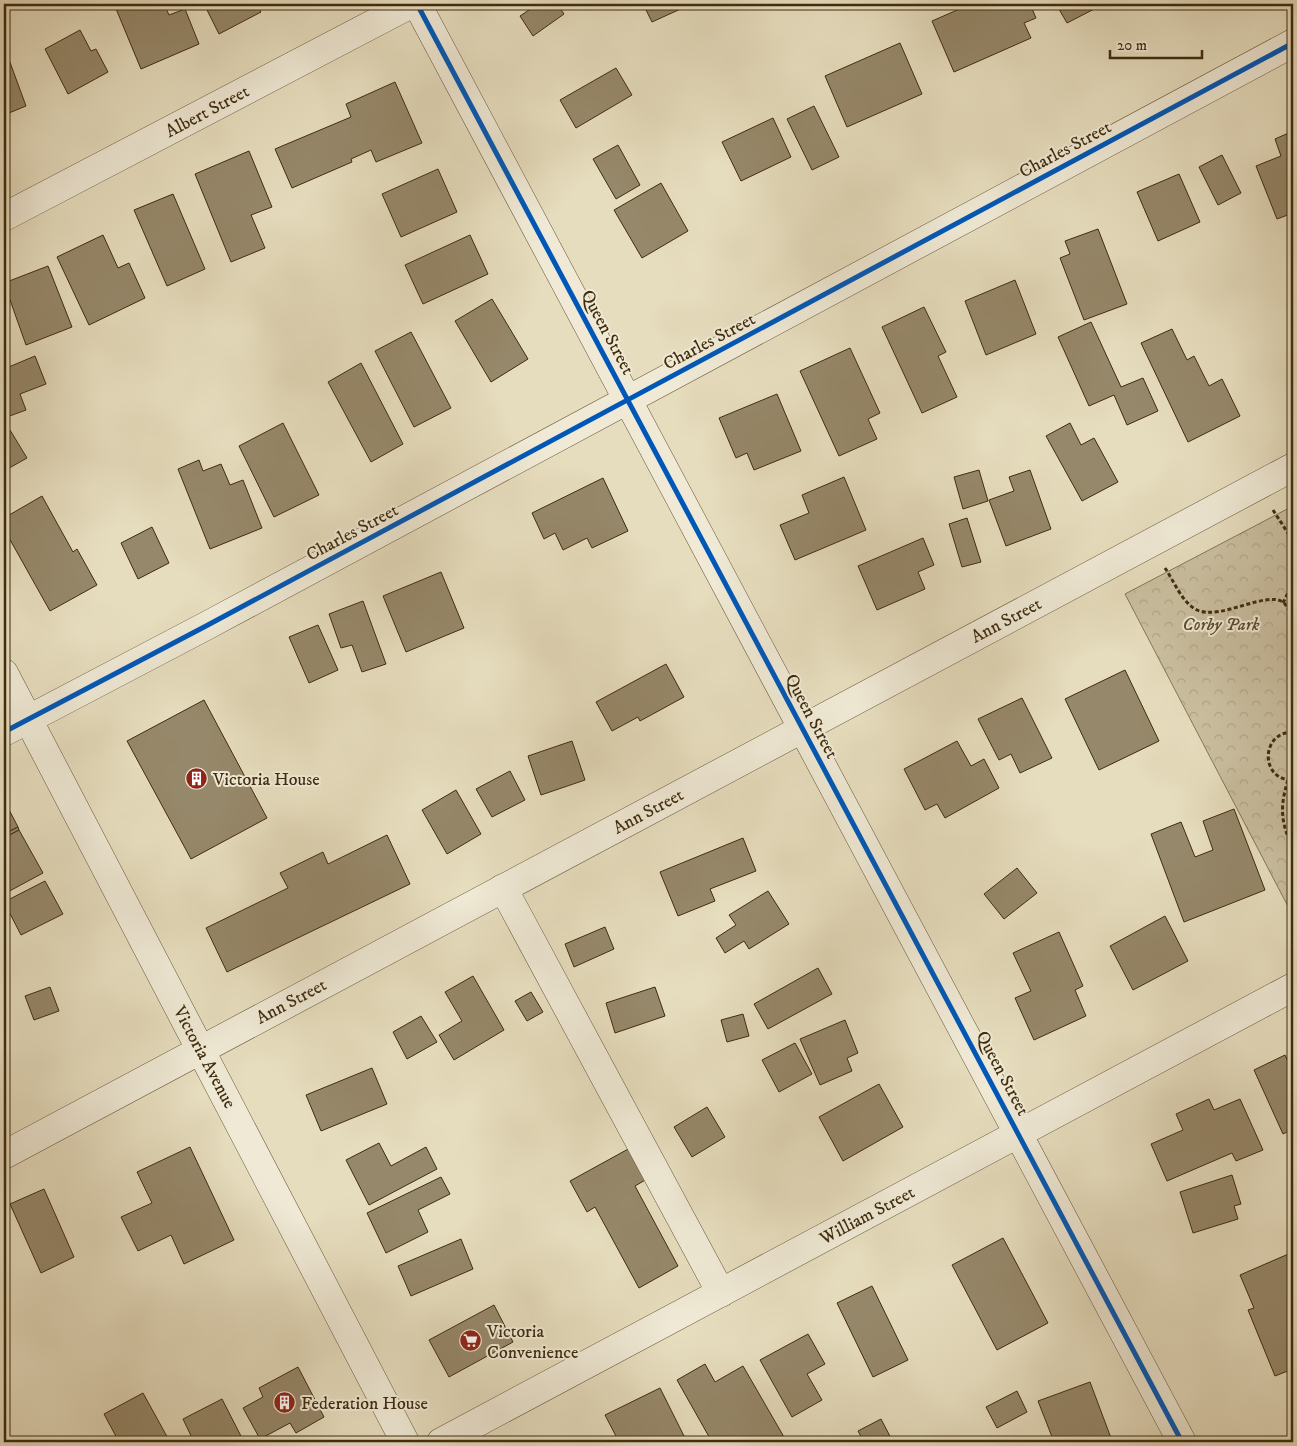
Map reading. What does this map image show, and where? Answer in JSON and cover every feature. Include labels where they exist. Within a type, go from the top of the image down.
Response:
[{"type":"street","name":"Albert Street","points":[[4,218],[411,4]]},
{"type":"street","name":"Queen Street","points":[[417,4],[1020,1133],[1182,1442]]},
{"type":"street","name":"Charles Street","points":[[4,732],[1293,43]]},
{"type":"street","name":"Ann Street","points":[[4,1155],[201,1048],[1293,467]]},
{"type":"street","name":"Victoria Avenue","points":[[4,673],[405,1442]]},
{"type":"street","points":[[504,888],[721,1293]]},
{"type":"street","name":"William Street","points":[[441,1442],[1293,987]]},
{"type":"path","points":[[1273,510],[1293,541]]},
{"type":"path","points":[[1165,567],[1186,601],[1197,610],[1219,612],[1267,600],[1283,603],[1293,620]]},
{"type":"path","points":[[1283,603],[1293,582]]},
{"type":"path","points":[[1293,732],[1281,734],[1274,739],[1268,752],[1270,768],[1281,778],[1293,780]]},
{"type":"path","points":[[1288,780],[1281,812],[1286,834],[1293,847]]},
{"type":"green space","name":"Corby Park","points":[[1293,506],[1293,916],[1125,594]]},
{"type":"building","points":[[114,4],[164,4],[169,15],[185,9],[199,44],[141,69]]},
{"type":"building","points":[[204,4],[256,4],[261,12],[219,34]]},
{"type":"building","points":[[538,4],[557,4],[564,14],[533,36],[520,16]]},
{"type":"building","points":[[643,4],[683,4],[685,7],[652,22]]},
{"type":"building","points":[[971,4],[1030,4],[1036,18],[1024,23],[1031,38],[954,72],[932,21]]},
{"type":"building","points":[[1056,4],[1104,4],[1067,23]]},
{"type":"building","points":[[80,30],[91,51],[96,49],[108,72],[68,94],[45,49]]},
{"type":"building","points":[[900,43],[922,94],[847,127],[825,76]]},
{"type":"building","points":[[4,46],[26,106],[4,115]]},
{"type":"building","points":[[616,68],[632,95],[576,128],[560,100]]},
{"type":"building","points":[[395,82],[422,143],[376,162],[371,150],[351,159],[352,162],[292,188],[275,149],[351,117],[346,104]]},
{"type":"building","points":[[814,106],[839,157],[812,170],[787,119]]},
{"type":"building","points":[[773,118],[791,157],[741,181],[722,142]]},
{"type":"building","points":[[1293,131],[1293,213],[1277,219],[1256,166],[1281,156],[1275,139]]},
{"type":"building","points":[[618,145],[640,185],[616,199],[593,159]]},
{"type":"building","points":[[249,151],[272,207],[251,215],[265,248],[231,262],[195,174]]},
{"type":"building","points":[[1222,155],[1241,193],[1218,205],[1199,167]]},
{"type":"building","points":[[438,169],[457,212],[401,237],[382,194]]},
{"type":"building","points":[[1179,174],[1200,222],[1158,241],[1137,192]]},
{"type":"building","points":[[661,183],[688,231],[642,258],[614,210]]},
{"type":"building","points":[[173,194],[205,269],[167,286],[134,210]]},
{"type":"building","points":[[1098,229],[1127,304],[1084,320],[1060,258],[1070,254],[1065,241]]},
{"type":"building","points":[[103,235],[118,268],[129,263],[145,298],[89,325],[57,257]]},
{"type":"building","points":[[470,235],[488,274],[423,304],[405,265]]},
{"type":"building","points":[[48,266],[72,327],[26,345],[4,283]]},
{"type":"building","points":[[1015,280],[1036,334],[986,355],[965,301]]},
{"type":"building","points":[[492,299],[528,359],[491,382],[455,321]]},
{"type":"building","points":[[924,307],[946,352],[938,356],[957,397],[922,413],[882,327]]},
{"type":"building","points":[[1091,322],[1121,387],[1143,378],[1158,411],[1127,425],[1114,395],[1089,406],[1058,337]]},
{"type":"building","points":[[1172,329],[1187,360],[1194,356],[1209,386],[1222,379],[1240,416],[1188,442],[1141,343]]},
{"type":"building","points":[[411,332],[451,408],[414,427],[375,351]]},
{"type":"building","points":[[850,348],[880,413],[868,419],[877,439],[839,456],[800,371]]},
{"type":"building","points":[[35,356],[46,384],[20,394],[26,410],[7,417],[4,409],[4,369]]},
{"type":"building","points":[[361,363],[403,444],[371,462],[328,382]]},
{"type":"building","points":[[777,394],[801,451],[754,470],[747,453],[736,458],[719,418]]},
{"type":"building","points":[[283,423],[319,495],[274,517],[239,446]]},
{"type":"building","points":[[1070,423],[1081,445],[1094,438],[1118,482],[1082,501],[1046,436]]},
{"type":"building","points":[[10,430],[27,458],[4,471],[4,434]]},
{"type":"building","points":[[199,460],[203,471],[221,464],[230,485],[243,480],[262,528],[210,549],[178,469]]},
{"type":"building","points":[[979,470],[988,501],[963,509],[954,477]]},
{"type":"building","points":[[1030,470],[1051,529],[1006,546],[989,500],[1014,491],[1009,477]]},
{"type":"building","points":[[844,477],[866,530],[795,560],[780,525],[809,513],[802,495]]},
{"type":"building","points":[[603,478],[628,531],[592,548],[587,538],[563,550],[555,533],[544,539],[532,513]]},
{"type":"building","points":[[42,496],[73,552],[77,549],[97,585],[50,611],[4,529],[4,518]]},
{"type":"building","points":[[967,518],[981,562],[962,567],[949,524]]},
{"type":"building","points":[[152,527],[169,563],[138,579],[121,543]]},
{"type":"building","points":[[923,538],[934,565],[918,572],[925,589],[877,610],[858,566]]},
{"type":"building","points":[[441,572],[464,628],[406,652],[383,596]]},
{"type":"building","points":[[363,601],[386,664],[362,672],[352,645],[341,648],[329,614]]},
{"type":"building","points":[[318,625],[338,670],[309,683],[289,637]]},
{"type":"building","points":[[666,664],[684,697],[640,721],[638,717],[612,731],[596,702]]},
{"type":"building","points":[[1125,670],[1159,741],[1099,770],[1065,699]]},
{"type":"building","points":[[1022,698],[1052,758],[1020,773],[1011,754],[999,760],[978,719]]},
{"type":"building","name":"Victoria House","points":[[204,700],[267,818],[191,859],[127,741]]},
{"type":"building","points":[[572,741],[585,780],[541,795],[528,756]]},
{"type":"building","points":[[957,741],[971,766],[984,759],[999,788],[945,818],[937,804],[925,810],[904,769]]},
{"type":"building","points":[[510,771],[525,800],[492,817],[476,789]]},
{"type":"building","points":[[456,790],[481,834],[447,854],[422,810]]},
{"type":"building","points":[[4,800],[18,827],[4,834]]},
{"type":"building","points":[[1234,809],[1265,890],[1184,922],[1151,834],[1181,822],[1195,857],[1213,850],[1203,821]]},
{"type":"building","points":[[18,827],[19,830],[4,838],[4,834]]},
{"type":"building","points":[[19,830],[43,873],[4,894],[4,838]]},
{"type":"building","points":[[387,835],[410,884],[227,972],[206,928],[288,888],[280,873],[323,852],[328,864]]},
{"type":"building","points":[[743,838],[756,871],[710,889],[715,901],[678,916],[660,872]]},
{"type":"building","points":[[1017,868],[1037,893],[1004,919],[984,894]]},
{"type":"building","points":[[45,881],[63,914],[21,935],[4,902]]},
{"type":"building","points":[[768,891],[789,924],[749,949],[744,941],[725,953],[716,938],[736,925],[729,915]]},
{"type":"building","points":[[1165,916],[1188,961],[1133,990],[1110,946]]},
{"type":"building","points":[[605,927],[614,949],[574,967],[565,944]]},
{"type":"building","points":[[1059,932],[1083,986],[1075,990],[1086,1016],[1034,1040],[1015,998],[1031,991],[1013,953]]},
{"type":"building","points":[[818,968],[832,994],[768,1029],[754,1004]]},
{"type":"building","points":[[473,976],[504,1030],[454,1060],[439,1035],[462,1021],[445,992]]},
{"type":"building","points":[[50,987],[59,1011],[34,1020],[25,996]]},
{"type":"building","points":[[655,987],[665,1016],[615,1033],[606,1003]]},
{"type":"building","points":[[531,992],[543,1012],[527,1021],[515,1001]]},
{"type":"building","points":[[743,1014],[749,1036],[727,1042],[721,1020]]},
{"type":"building","points":[[421,1016],[437,1042],[407,1059],[393,1032]]},
{"type":"building","points":[[845,1020],[858,1053],[847,1058],[852,1071],[820,1085],[800,1039]]},
{"type":"building","points":[[795,1043],[812,1074],[779,1092],[762,1060]]},
{"type":"building","points":[[1285,1055],[1293,1072],[1293,1129],[1283,1134],[1254,1070]]},
{"type":"building","points":[[372,1068],[387,1104],[321,1131],[306,1095]]},
{"type":"building","points":[[879,1084],[903,1127],[843,1161],[819,1117]]},
{"type":"building","points":[[1209,1099],[1214,1110],[1240,1099],[1263,1150],[1236,1161],[1232,1153],[1167,1181],[1151,1144],[1183,1130],[1176,1114]]},
{"type":"building","points":[[707,1107],[725,1137],[692,1157],[674,1127]]},
{"type":"building","points":[[379,1143],[391,1166],[426,1147],[437,1169],[369,1205],[346,1160]]},
{"type":"building","points":[[190,1147],[234,1240],[184,1264],[171,1235],[138,1251],[121,1217],[152,1203],[137,1172]]},
{"type":"building","points":[[630,1148],[647,1179],[635,1186],[678,1266],[639,1288],[595,1207],[587,1212],[570,1181]]},
{"type":"building","points":[[1232,1175],[1241,1204],[1234,1206],[1238,1219],[1193,1233],[1180,1192]]},
{"type":"building","points":[[441,1177],[450,1194],[418,1210],[428,1232],[386,1253],[367,1213]]},
{"type":"building","points":[[44,1189],[74,1257],[41,1273],[10,1204]]},
{"type":"building","points":[[1003,1238],[1048,1323],[997,1350],[952,1265]]},
{"type":"building","points":[[461,1239],[473,1269],[411,1296],[398,1266]]},
{"type":"building","points":[[1293,1252],[1293,1369],[1275,1376],[1248,1310],[1254,1308],[1240,1275]]},
{"type":"building","points":[[872,1286],[908,1360],[873,1377],[837,1303]]},
{"type":"building","name":"Victoria Convenience","points":[[494,1305],[513,1342],[449,1377],[429,1340]]},
{"type":"building","points":[[808,1334],[825,1364],[807,1374],[822,1400],[792,1417],[760,1360]]},
{"type":"building","points":[[705,1364],[715,1382],[743,1366],[784,1437],[775,1442],[712,1442],[677,1380]]},
{"type":"building","name":"Federation House","points":[[298,1367],[324,1417],[296,1433],[290,1423],[260,1439],[243,1408],[263,1397],[259,1388]]},
{"type":"building","points":[[1090,1382],[1111,1438],[1100,1442],[1054,1442],[1038,1401]]},
{"type":"building","points":[[660,1388],[687,1442],[619,1442],[605,1415]]},
{"type":"building","points":[[1017,1391],[1027,1412],[997,1428],[986,1407]]},
{"type":"building","points":[[143,1393],[170,1442],[119,1442],[104,1414]]},
{"type":"building","points":[[222,1399],[244,1442],[194,1442],[183,1419]]},
{"type":"building","points":[[881,1419],[893,1442],[864,1442],[858,1431]]},
{"type":"cycle path","points":[[417,4],[1182,1442]]},
{"type":"cycle path","points":[[4,732],[206,626],[1293,43]]},
{"type":"place","name":"Victoria House","points":[[197,779]]},
{"type":"place","name":"Victoria Convenience","points":[[471,1341]]},
{"type":"place","name":"Federation House","points":[[285,1403]]}]
